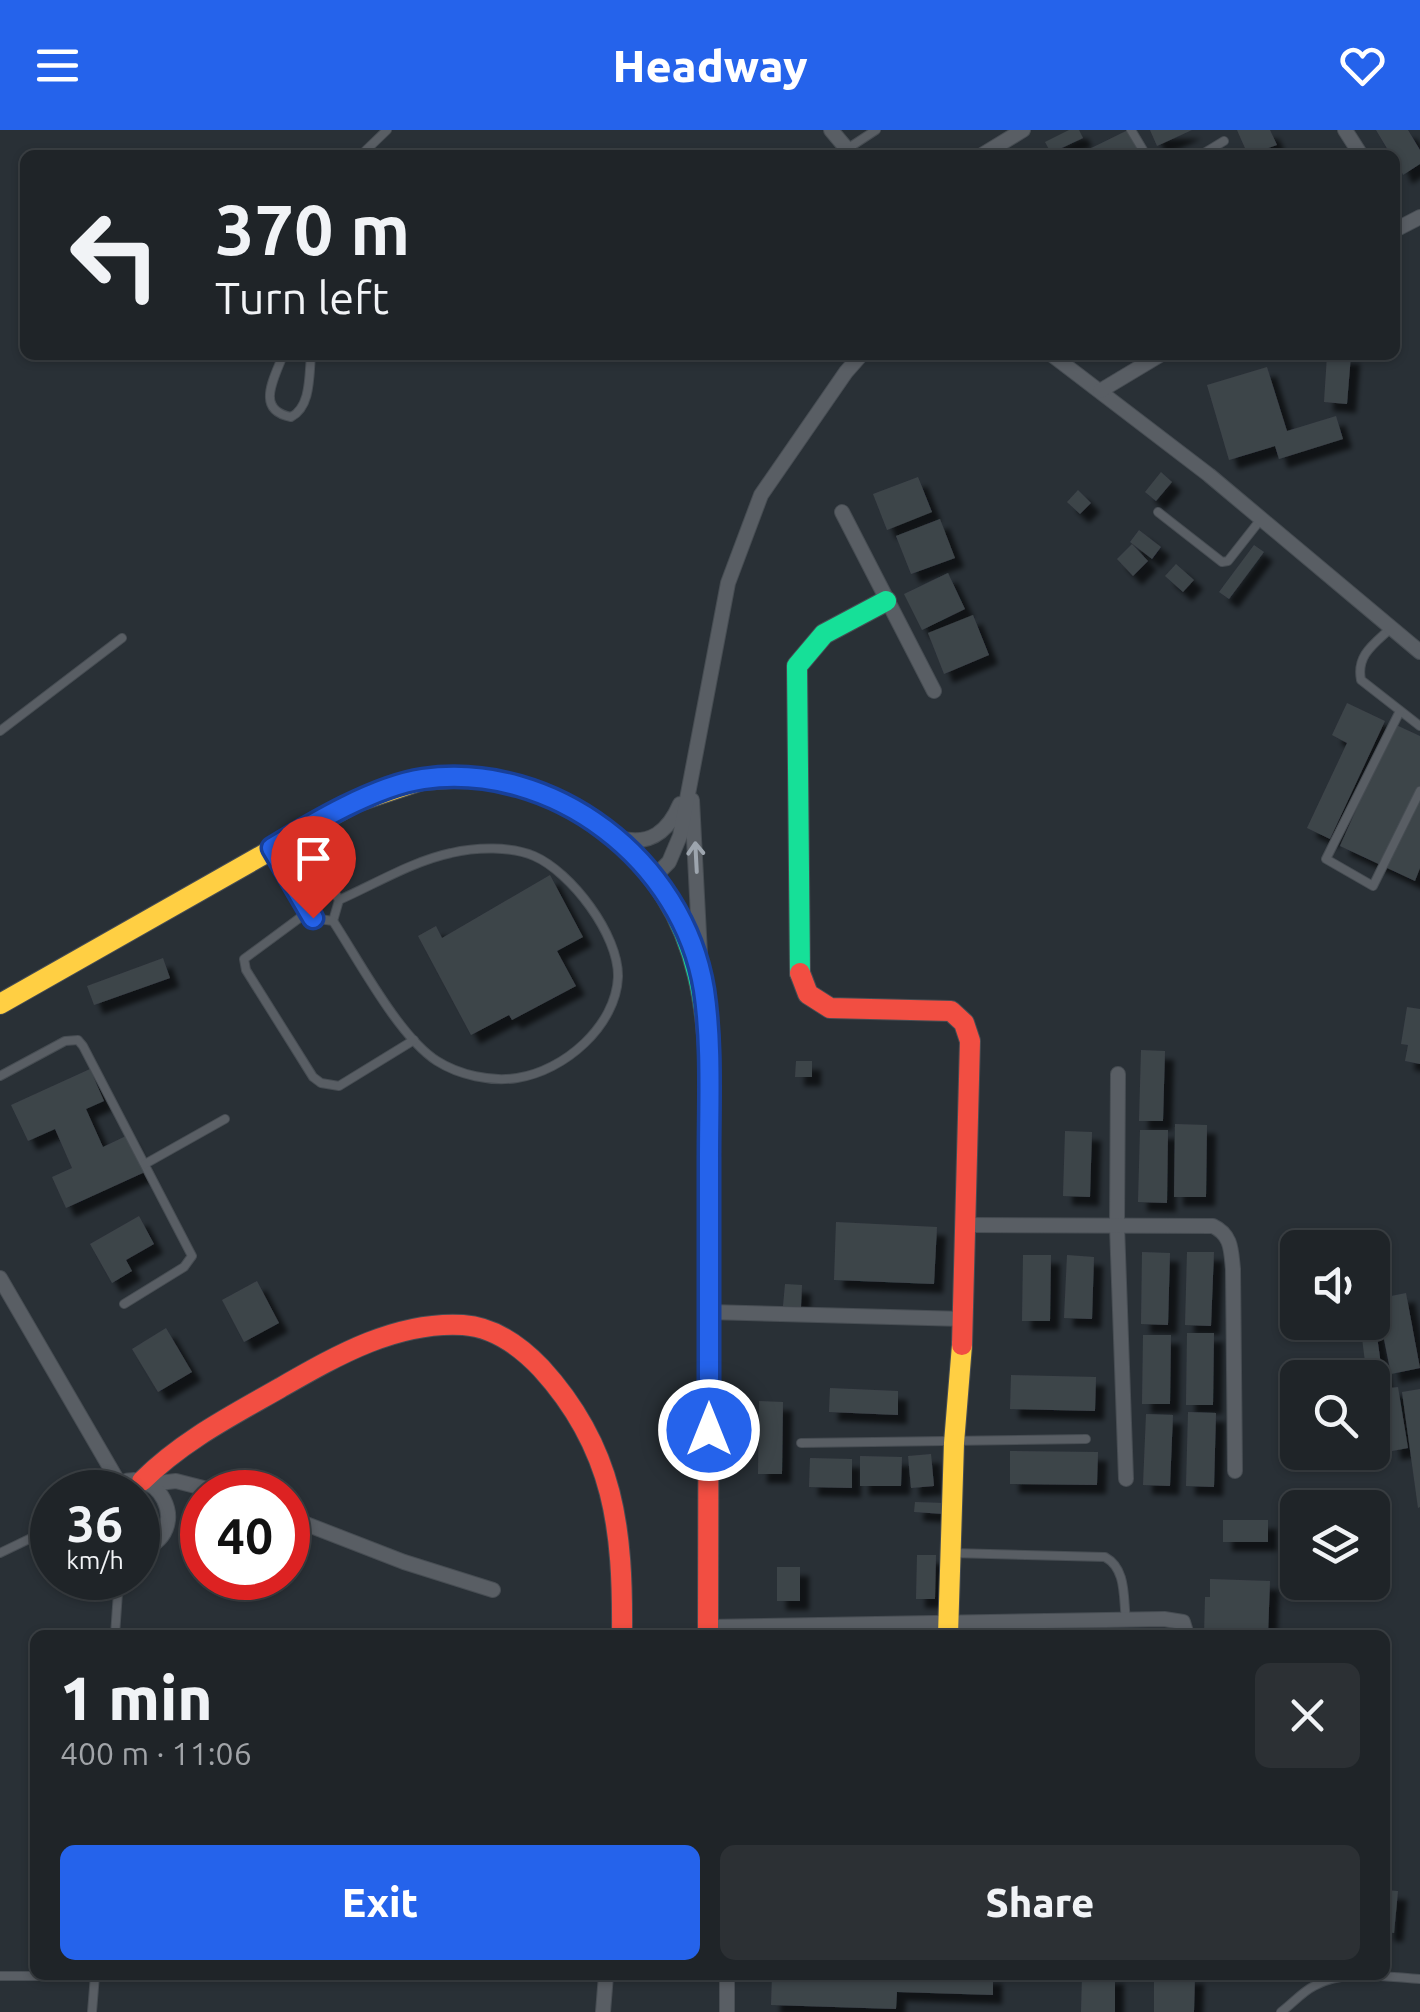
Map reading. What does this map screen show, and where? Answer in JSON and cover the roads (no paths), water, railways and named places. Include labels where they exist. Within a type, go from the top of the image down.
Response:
[{"type":"street","points":[[830,130],[847,150]]},
{"type":"street","points":[[990,150],[1023,130]]},
{"type":"street","points":[[653,878],[670,862],[675,849],[728,583],[761,495],[857,360]]},
{"type":"street","points":[[1059,360],[1261,519],[1420,652]]},
{"type":"street","points":[[1100,391],[1152,360]]},
{"type":"street","points":[[842,512],[934,691]]},
{"type":"street","points":[[886,601],[830,629],[814,642],[797,666],[799,967],[808,994],[830,1008],[934,1009],[960,1016],[970,1041],[964,1319],[954,1442],[948,1629]]},
{"type":"street","points":[[0,1004],[300,831],[390,788],[423,779],[480,778],[534,790],[580,810],[618,838],[678,914],[704,989]]},
{"type":"street","points":[[618,838],[647,840],[659,834],[672,824],[690,783]]},
{"type":"street","points":[[690,783],[709,1104],[708,1630]]},
{"type":"street","points":[[1118,1074],[1116,1226],[1126,1479]]},
{"type":"street","points":[[967,1225],[1213,1226],[1222,1230],[1230,1242],[1235,1471]]},
{"type":"street","points":[[0,1278],[103,1470]]},
{"type":"street","points":[[709,1312],[964,1319]]},
{"type":"street","points":[[155,1470],[162,1459],[192,1439],[313,1368],[367,1343],[399,1333],[464,1325],[494,1332],[518,1346],[550,1377],[579,1413],[602,1452],[618,1510],[622,1630]]},
{"type":"street","points":[[160,1493],[169,1516],[160,1538]]},
{"type":"street","points":[[310,1526],[492,1590]]},
{"type":"street","points":[[828,1630],[948,1629],[1126,1620],[1176,1620],[1183,1622],[1185,1630]]},
{"type":"street","points":[[603,2012],[606,1980]]},
{"type":"street","points":[[726,1980],[727,2012]]},
{"type":"lane","points":[[366,150],[386,130]]},
{"type":"lane","points":[[851,150],[876,130]]},
{"type":"lane","points":[[1209,150],[1224,140]]},
{"type":"lane","points":[[281,360],[272,384],[271,407],[274,412],[291,417],[300,412],[304,403],[310,360]]},
{"type":"lane","points":[[1158,512],[1222,562],[1228,561],[1261,519]]},
{"type":"lane","points":[[1391,628],[1362,656],[1358,668],[1361,680],[1420,726]]},
{"type":"lane","points":[[0,731],[122,638]]},
{"type":"lane","points":[[1400,710],[1326,859],[1373,886],[1420,791]]},
{"type":"lane","points":[[300,831],[339,900],[333,921]]},
{"type":"lane","points":[[272,848],[313,918],[333,921],[405,1030],[434,1059],[458,1072],[487,1078],[518,1078],[545,1068],[592,1036],[610,1011],[618,976],[612,947],[597,917],[564,876],[533,855],[494,848],[450,853],[339,900]]},
{"type":"lane","points":[[308,911],[244,958],[246,970],[313,1076],[339,1086],[414,1040]]},
{"type":"lane","points":[[0,1076],[65,1040],[78,1040],[146,1164],[192,1256],[184,1267],[124,1304]]},
{"type":"lane","points":[[146,1164],[225,1119]]},
{"type":"lane","points":[[801,1443],[1086,1439]]},
{"type":"lane","points":[[0,1553],[30,1539]]},
{"type":"lane","points":[[952,1554],[1105,1557],[1116,1563],[1120,1572],[1126,1620]]},
{"type":"lane","points":[[116,1630],[118,1600]]},
{"type":"lane","points":[[0,1976],[30,1976]]},
{"type":"lane","points":[[1390,1977],[1420,1979]]},
{"type":"lane","points":[[92,2012],[94,1980]]},
{"type":"lane","points":[[1282,2012],[1313,1986],[1329,1980]]}]
